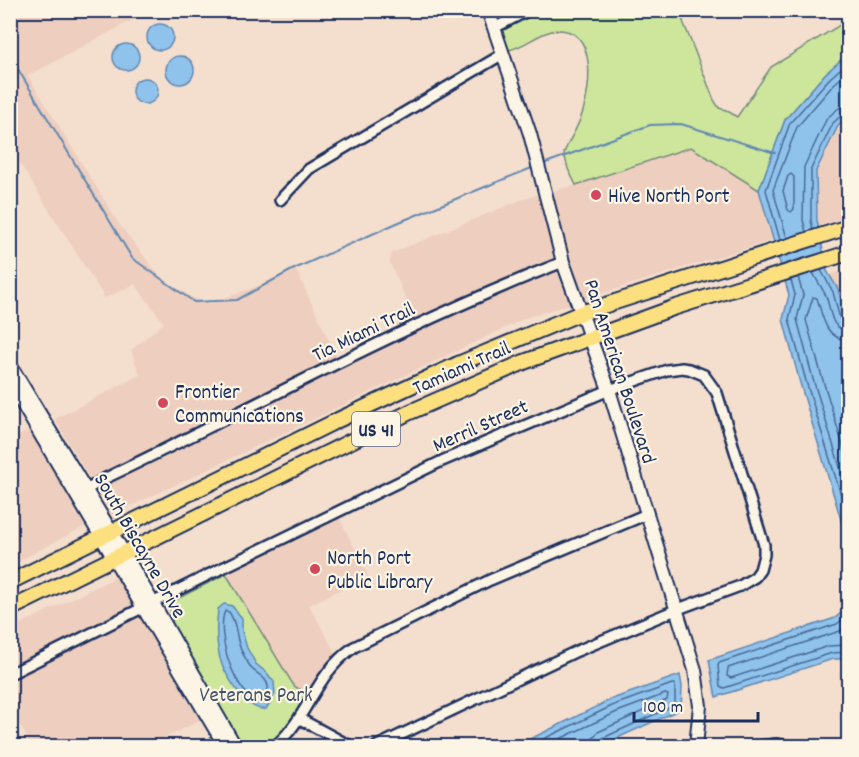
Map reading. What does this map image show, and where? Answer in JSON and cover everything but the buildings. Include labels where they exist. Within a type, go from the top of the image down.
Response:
[{"type":"main road","name":"Tamiami Trail","points":[[10,582],[410,386],[581,313],[842,229]]},
{"type":"main road","name":"Tamiami Trail","points":[[10,609],[410,412],[524,362],[590,337],[845,254]]},
{"type":"street","name":"Pan American Boulevard","points":[[488,10],[542,178],[563,262],[609,390],[678,609],[698,683],[700,706],[696,747]]},
{"type":"street","points":[[494,28],[529,10]]},
{"type":"street","points":[[280,200],[309,169],[503,54]]},
{"type":"street","name":"Tia Miami Trail","points":[[86,490],[411,327],[563,262]]},
{"type":"street","name":"South Biscayne Drive","points":[[10,365],[86,490],[106,534]]},
{"type":"street","name":"Merril Street","points":[[10,674],[442,461],[609,390],[667,370],[690,369],[709,380],[722,407],[764,545],[763,563],[755,577],[740,586],[556,660],[377,747]]},
{"type":"street","name":"South Biscayne Drive","points":[[10,383],[119,555],[225,747]]},
{"type":"street","points":[[275,747],[300,719],[313,691],[326,673],[339,658],[354,647],[490,580],[647,514]]},
{"type":"street","name":"South Biscayne Drive","points":[[148,605],[236,747]]},
{"type":"street","points":[[300,719],[350,747]]},
{"type":"street","points":[[761,747],[776,744],[788,747]]},
{"type":"shaded area","points":[[10,11],[149,11],[28,76],[119,224],[161,278],[191,297],[209,304],[258,286],[295,268],[337,358],[91,481],[55,419],[140,375],[131,350],[164,323],[135,284],[105,298],[15,156],[11,159]]},
{"type":"shaded area","points":[[848,117],[848,217],[818,226],[816,171],[838,126]]},
{"type":"shaded area","points":[[691,147],[759,190],[773,240],[581,300],[567,260],[550,192],[608,176]]},
{"type":"shaded area","points":[[541,194],[558,259],[415,319],[390,263],[392,253]]},
{"type":"shaded area","points":[[561,268],[573,303],[528,317],[112,515],[96,489],[413,331],[467,306]]},
{"type":"shaded area","points":[[848,269],[848,326],[838,289],[829,275]]},
{"type":"shaded area","points":[[30,430],[87,525],[11,565],[11,440]]},
{"type":"shaded area","points":[[339,517],[368,576],[309,605],[336,654],[306,693],[294,686],[226,574]]},
{"type":"shaded area","points":[[118,576],[135,606],[11,668],[11,629]]},
{"type":"shaded area","points":[[140,614],[203,719],[148,746],[32,746],[11,709],[10,681]]},
{"type":"green space","points":[[540,11],[679,11],[714,100],[719,108],[737,117],[771,67],[848,20],[848,54],[825,74],[785,120],[759,190],[691,147],[576,185],[568,169],[564,153],[586,101],[589,75],[585,50],[580,40],[572,33],[560,30],[540,35],[509,50],[501,30]]},
{"type":"green space","name":"Veterans Park","points":[[226,574],[294,686],[306,693],[290,722],[267,746],[247,746],[240,742],[173,625],[170,607],[179,598]]},
{"type":"water","points":[[160,24],[169,28],[173,37],[169,46],[160,50],[151,46],[147,37],[151,28]]},
{"type":"water","points":[[126,44],[135,48],[139,57],[135,66],[126,70],[117,66],[113,57],[117,48]]},
{"type":"water","points":[[848,54],[848,117],[838,126],[816,171],[817,220],[827,271],[838,289],[848,326],[848,543],[783,319],[789,295],[759,190],[785,120],[825,74]]},
{"type":"water","points":[[180,56],[190,60],[194,70],[190,80],[180,84],[170,80],[166,70],[170,60]]},
{"type":"water","points":[[145,78],[154,82],[158,91],[154,100],[145,104],[136,100],[132,91],[136,82]]},
{"type":"water","points":[[224,604],[232,606],[242,618],[242,631],[247,648],[256,664],[274,682],[275,694],[266,709],[253,706],[240,694],[222,665],[217,623],[218,609]]},
{"type":"water","points":[[848,607],[848,659],[833,659],[716,697],[709,660],[835,618]]},
{"type":"water","points":[[680,675],[681,709],[600,746],[516,746],[612,699]]},
{"type":"waterway","points":[[10,56],[132,258],[194,302],[237,300],[292,270],[397,223],[534,167]]},
{"type":"waterway","points":[[543,164],[650,125],[681,124],[775,153]]},
{"type":"place","name":"Hive North Port","points":[[596,195]]},
{"type":"place","name":"Frontier Communications","points":[[163,403]]},
{"type":"place","name":"North Port Public Library","points":[[315,569]]}]
